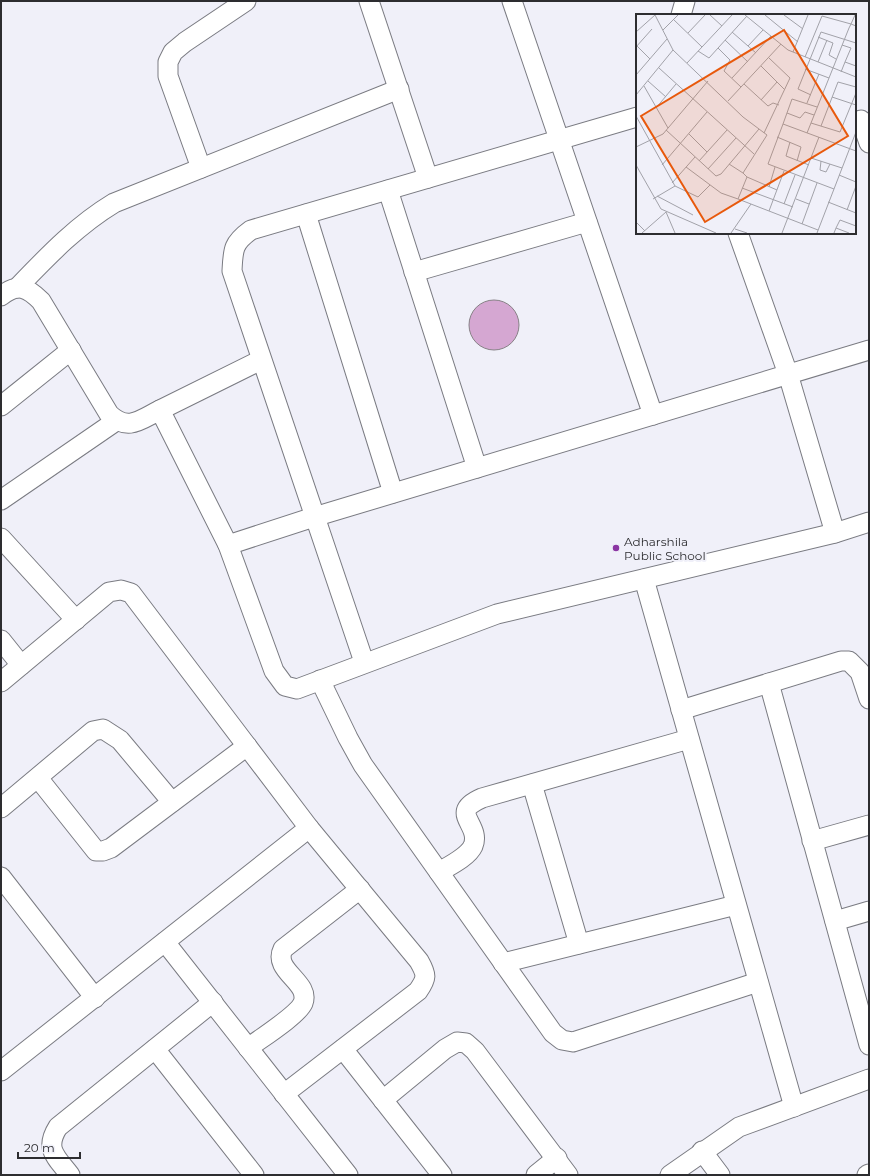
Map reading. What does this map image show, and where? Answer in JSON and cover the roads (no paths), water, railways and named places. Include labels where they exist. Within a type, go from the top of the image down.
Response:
[{"type":"street","points":[[201,168],[168,76],[168,62],[173,52],[185,42],[246,1]]},
{"type":"street","points":[[369,1],[428,178]]},
{"type":"street","points":[[512,1],[653,415]]},
{"type":"street","points":[[681,14],[685,1]]},
{"type":"street","points":[[9,292],[69,235],[93,216],[114,203],[399,89]]},
{"type":"street","points":[[364,662],[232,271],[232,256],[238,240],[251,230],[636,117]]},
{"type":"street","points":[[862,120],[869,143]]},
{"type":"street","points":[[388,190],[477,468]]},
{"type":"street","points":[[306,214],[393,493]]},
{"type":"street","points":[[414,272],[587,222]]},
{"type":"street","points":[[738,234],[788,374],[835,533]]},
{"type":"street","points":[[9,292],[29,289],[41,301],[109,414],[116,421],[125,425],[134,423],[261,360]]},
{"type":"street","points":[[1,406],[71,350]]},
{"type":"street","points":[[228,545],[314,517],[869,350]]},
{"type":"street","points":[[160,410],[228,545],[274,672],[285,686],[297,688],[496,614],[835,533],[869,522]]},
{"type":"street","points":[[1,500],[116,421]]},
{"type":"street","points":[[1,538],[76,620]]},
{"type":"street","points":[[644,579],[794,1107]]},
{"type":"street","points":[[1,682],[109,592],[122,590],[131,593],[309,828],[419,961],[426,972],[424,981],[418,991],[284,1094]]},
{"type":"street","points":[[1,640],[21,665]]},
{"type":"street","points":[[681,710],[841,661],[849,661],[860,672],[869,699]]},
{"type":"street","points":[[320,680],[363,765],[553,1033],[562,1040],[573,1042],[758,982]]},
{"type":"street","points":[[769,683],[869,1046]]},
{"type":"street","points":[[1,808],[93,731],[103,729],[120,740],[172,802]]},
{"type":"street","points":[[439,872],[472,847],[474,839],[466,816],[467,808],[472,802],[689,739]]},
{"type":"street","points":[[38,778],[96,851],[103,851],[111,848],[247,746]]},
{"type":"street","points":[[532,784],[579,944]]},
{"type":"street","points":[[812,841],[869,825]]},
{"type":"street","points":[[1,1071],[309,828]]},
{"type":"street","points":[[1,877],[95,998]]},
{"type":"street","points":[[248,1048],[297,1012],[303,1003],[304,996],[301,989],[280,962],[280,956],[283,949],[360,889]]},
{"type":"street","points":[[503,963],[736,905]]},
{"type":"street","points":[[835,921],[869,911]]},
{"type":"street","points":[[165,942],[348,1175]]},
{"type":"street","points":[[70,1175],[56,1157],[51,1146],[52,1137],[58,1127],[213,1002]]},
{"type":"street","points":[[383,1100],[445,1049],[457,1042],[466,1043],[475,1051],[557,1158],[568,1175]]},
{"type":"street","points":[[155,1049],[254,1175]]},
{"type":"street","points":[[343,1049],[442,1175]]},
{"type":"street","points":[[670,1175],[702,1151],[739,1127],[869,1079]]},
{"type":"street","points":[[702,1151],[720,1175]]},
{"type":"street","points":[[536,1175],[557,1158]]},
{"type":"place","name":"Adharshila Public School","points":[[616,548]]}]
